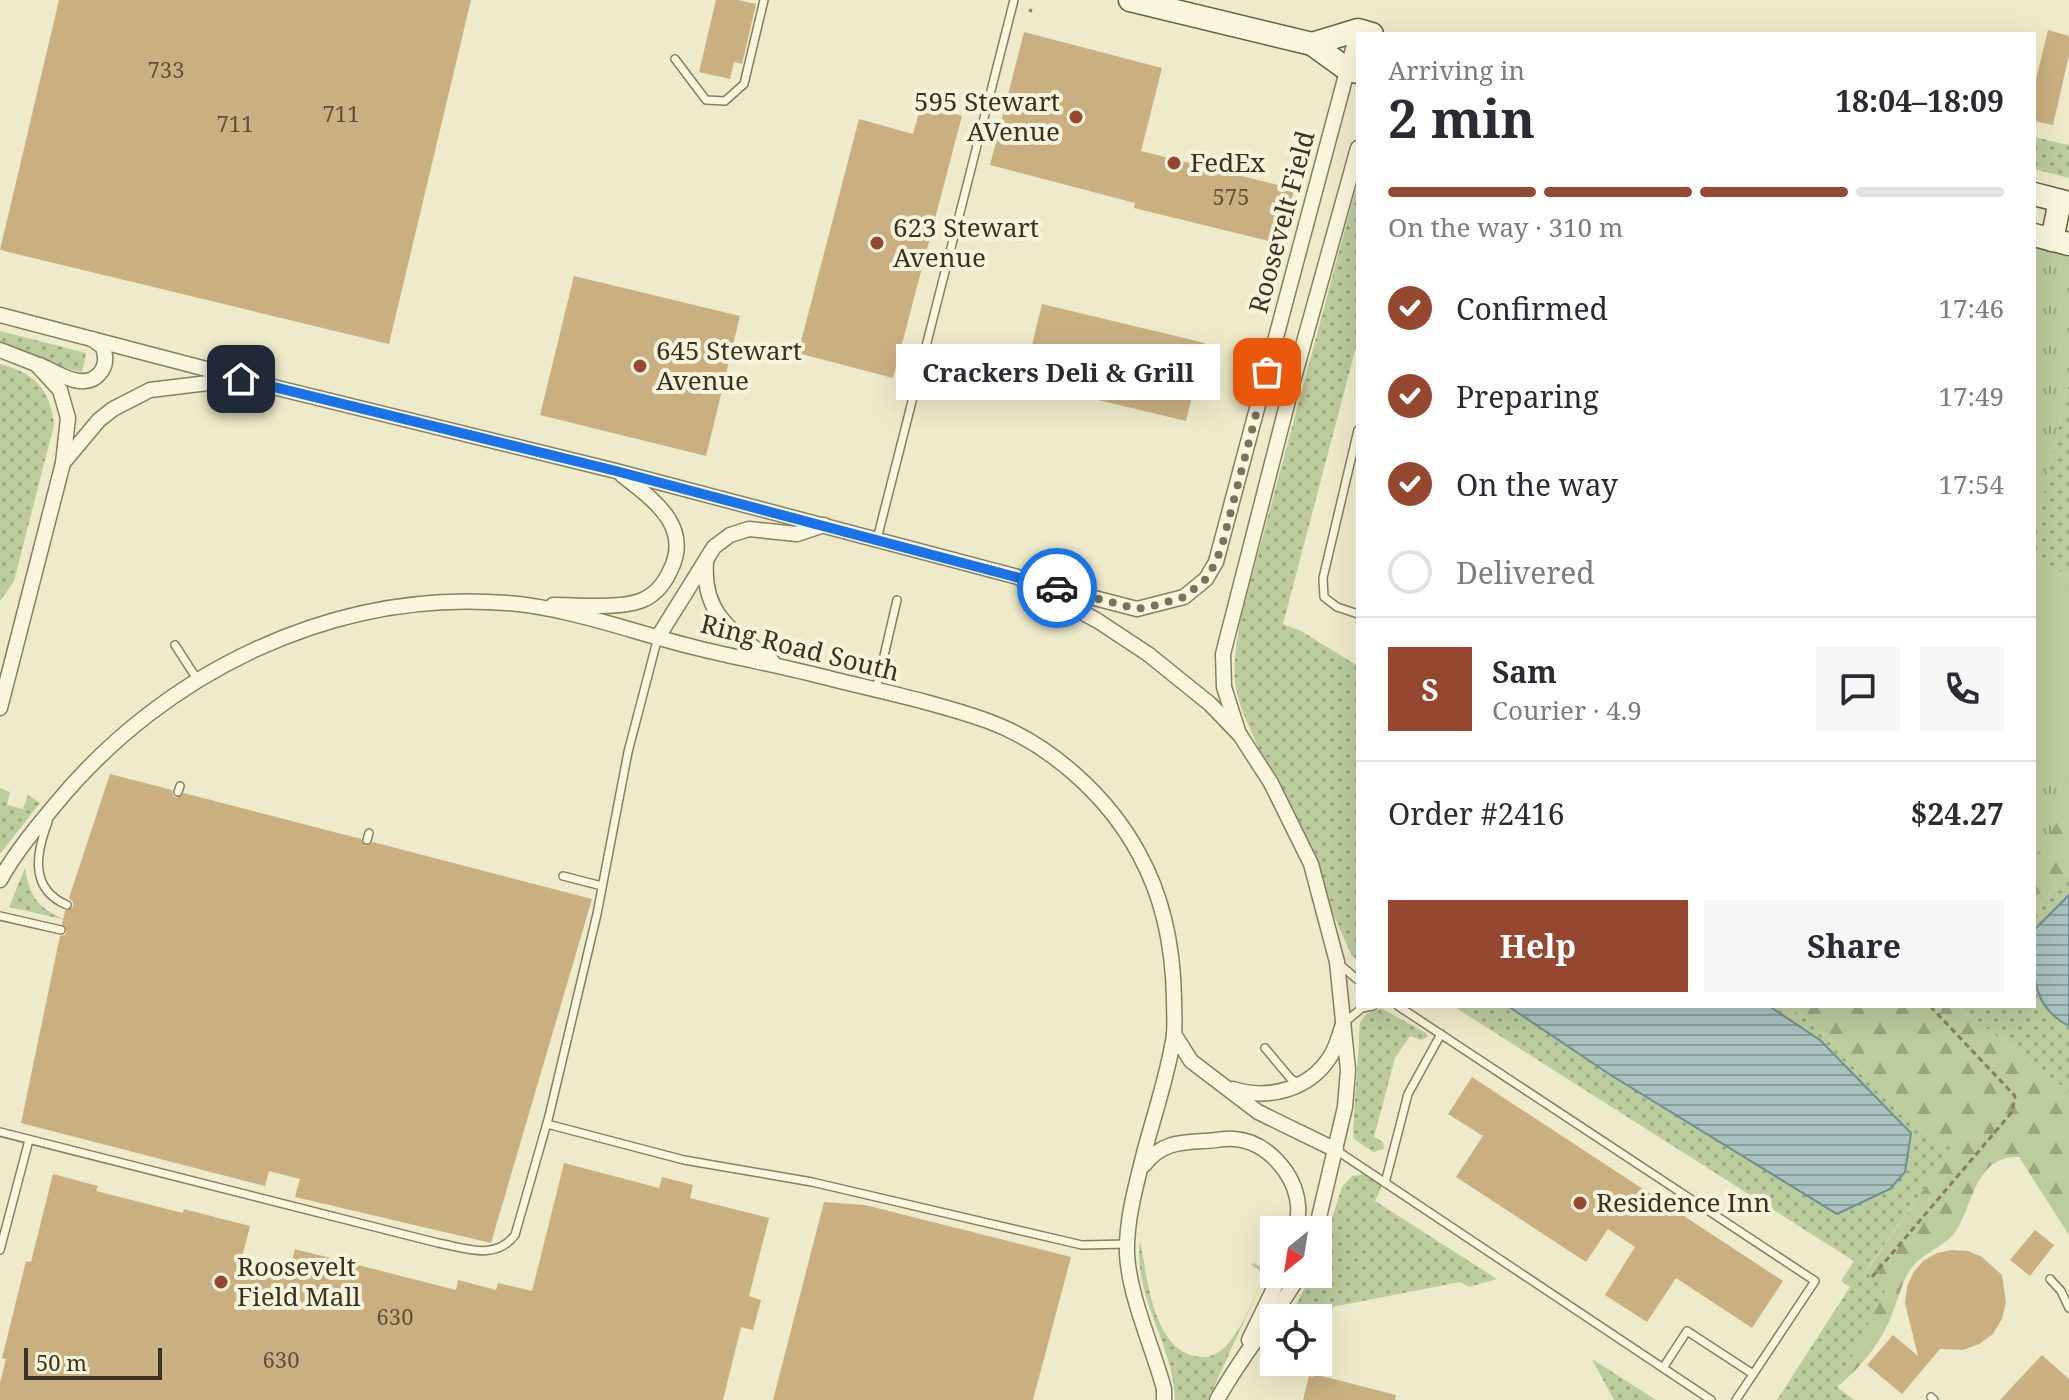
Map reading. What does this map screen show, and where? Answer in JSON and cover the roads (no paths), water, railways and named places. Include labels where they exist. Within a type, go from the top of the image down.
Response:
[{"type":"main road","points":[[1130,0],[1312,44],[1353,71]]},
{"type":"main road","points":[[1312,44],[1356,34]]},
{"type":"main road","points":[[2036,195],[2064,202],[2052,240]]},
{"type":"street","name":"Roosevelt Field","points":[[1034,584],[1137,609],[1184,597],[1206,579],[1223,542],[1353,71]]},
{"type":"street","name":"Roosevelt Field","points":[[1240,735],[1224,687],[1223,654],[1292,385],[1356,155]]},
{"type":"street","points":[[0,315],[241,379],[616,471],[1018,577],[1098,621],[1148,654],[1210,704],[1240,735],[1271,783],[1311,864],[1337,962],[1348,1070],[1345,1107],[1320,1216]]},
{"type":"street","points":[[0,350],[74,380],[93,378],[103,370],[105,353],[100,344],[85,336]]},
{"type":"street","points":[[0,708],[63,463],[68,418],[60,390],[36,364]]},
{"type":"street","points":[[63,463],[99,420],[150,390],[241,379]]},
{"type":"street","points":[[532,606],[633,603],[648,597],[664,582],[675,557],[673,526],[656,502],[616,471]]},
{"type":"street","points":[[658,637],[714,547],[730,535],[749,529],[797,534],[824,525]]},
{"type":"street","points":[[707,558],[706,586],[716,613],[739,636],[778,665]]},
{"type":"street","name":"Ring Road South","points":[[0,880],[26,840],[53,808],[117,738],[158,705],[221,665],[294,634],[385,609],[458,602],[532,606],[876,690],[986,720],[1011,731],[1043,749],[1075,774],[1117,819],[1154,885],[1168,930],[1174,963],[1174,1034],[1130,1207],[1127,1256],[1137,1303],[1164,1389],[1164,1400]]},
{"type":"street","points":[[1221,1085],[1251,1095],[1302,1084],[1331,1056],[1344,1024]]},
{"type":"street","points":[[1174,1034],[1191,1061],[1258,1112],[1336,1150]]},
{"type":"street","points":[[1140,1170],[1154,1153],[1180,1142],[1235,1138],[1258,1146],[1291,1177],[1297,1216]]},
{"type":"street","points":[[1244,1355],[1274,1288]]},
{"type":"street","points":[[1217,1400],[1244,1355],[1292,1288]]},
{"type":"lane","points":[[675,59],[706,100],[725,101],[744,84],[764,0]]},
{"type":"lane","points":[[877,539],[1014,0]]},
{"type":"lane","points":[[1356,438],[1323,578],[1324,597],[1337,607],[1356,613]]},
{"type":"lane","points":[[876,690],[897,600]]},
{"type":"lane","points":[[0,1132],[438,1243],[477,1250],[506,1247],[515,1235],[547,1124],[602,886],[628,752],[658,637]]},
{"type":"lane","points":[[175,645],[197,679]]},
{"type":"lane","points":[[53,808],[41,838],[36,865],[46,891],[67,905]]},
{"type":"lane","points":[[563,876],[602,886]]},
{"type":"lane","points":[[0,916],[61,930]]},
{"type":"lane","points":[[1337,962],[1356,978]]},
{"type":"lane","points":[[1344,1024],[1362,1008]]},
{"type":"lane","points":[[1402,1008],[1815,1281],[1736,1400]]},
{"type":"lane","points":[[1385,1183],[1408,1094],[1441,1034]]},
{"type":"lane","points":[[1265,1048],[1291,1079],[1302,1084]]},
{"type":"lane","points":[[547,1124],[684,1160],[812,1182],[1082,1245],[1128,1244]]},
{"type":"lane","points":[[0,1250],[29,1140]]},
{"type":"lane","points":[[1336,1150],[1711,1400]]},
{"type":"lane","points":[[2050,1279],[2061,1291],[2069,1308]]},
{"type":"lane","points":[[1663,1368],[1687,1331],[1753,1374]]},
{"type":"water","points":[[2069,895],[2069,1026],[2046,1008],[2040,997],[2036,985],[2036,928]]},
{"type":"water","points":[[1511,1008],[1772,1008],[1820,1040],[1911,1133],[1905,1172],[1890,1189],[1837,1214],[1609,1074]]},
{"type":"place","name":"595 Stewart AVenue","points":[[1076,117]]},
{"type":"place","name":"FedEx","points":[[1174,163]]},
{"type":"place","name":"623 Stewart Avenue","points":[[877,243]]},
{"type":"place","name":"645 Stewart Avenue","points":[[640,366]]},
{"type":"place","name":"Crackers Deli & Grill","points":[[1267,372]]},
{"type":"place","name":"Residence Inn","points":[[1580,1203]]},
{"type":"place","name":"Roosevelt Field Mall","points":[[221,1282]]}]
